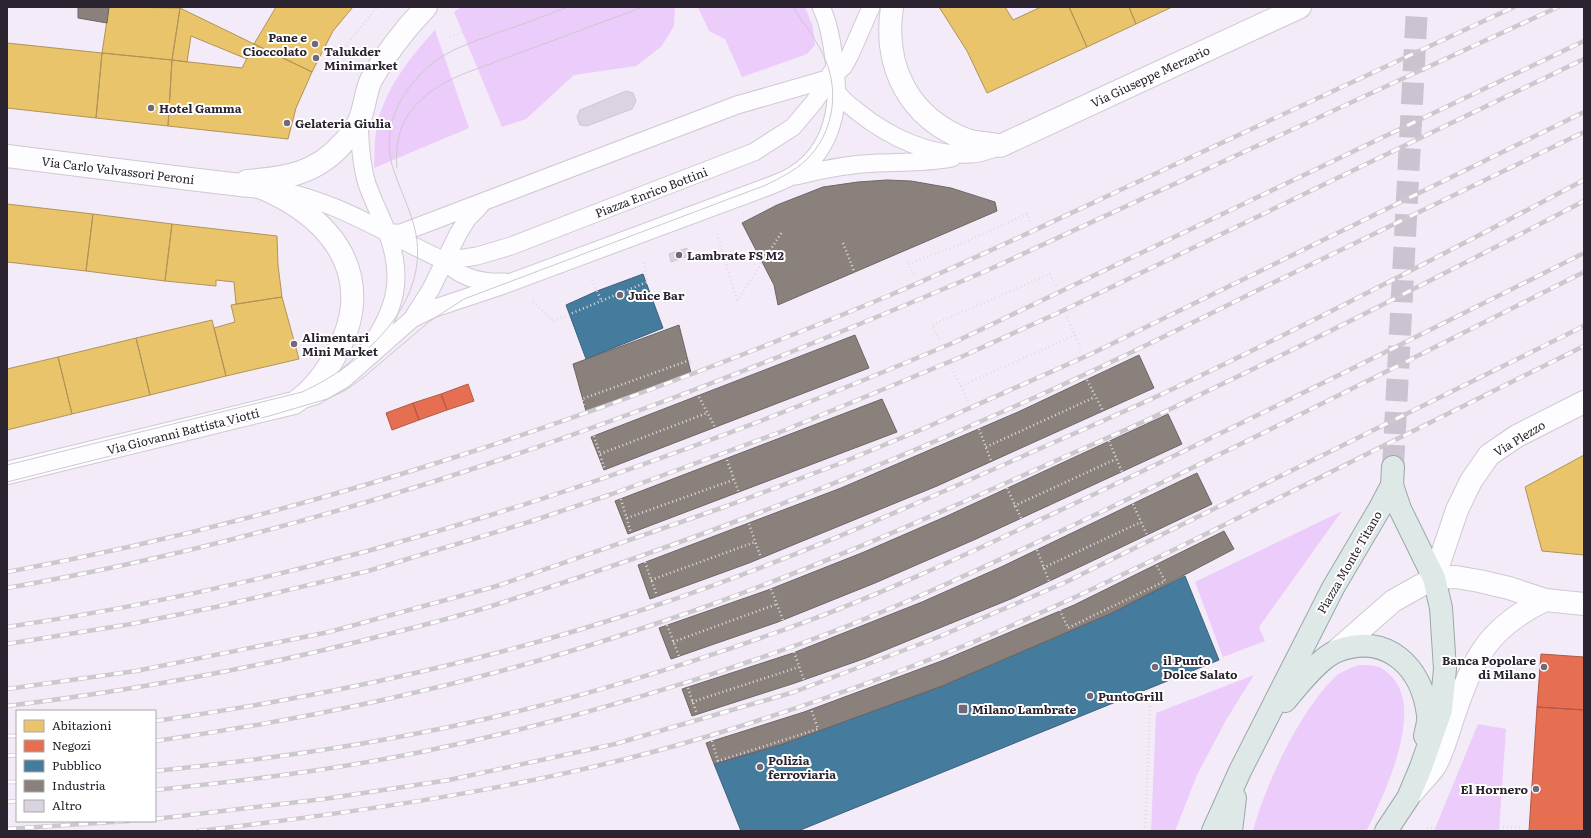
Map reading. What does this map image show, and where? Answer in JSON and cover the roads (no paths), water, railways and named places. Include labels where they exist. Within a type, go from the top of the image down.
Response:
[{"type":"main road","name":"Piazza Monte Titano","points":[[1213,831],[1240,771],[1333,588],[1380,508],[1392,476],[1400,509],[1434,578],[1441,608],[1445,669],[1441,710],[1421,767],[1408,798],[1386,831]]},
{"type":"main road","name":"Piazza Monte Titano","points":[[1260,731],[1299,684],[1320,663],[1336,651],[1370,646],[1386,650],[1401,658],[1412,671],[1422,694],[1428,716],[1421,767]]},
{"type":"main road","name":"Piazza Monte Titano","points":[[1231,831],[1232,813],[1240,771]]},
{"type":"street","points":[[359,121],[370,82],[383,60],[410,24],[426,7]]},
{"type":"street","points":[[892,7],[890,44],[893,59],[897,74],[915,104],[926,116],[955,134],[981,144],[1000,146]]},
{"type":"street","name":"Via Giuseppe Merzario","points":[[1000,146],[1300,7]]},
{"type":"street","name":"Via Carlo Valvassori Peroni","points":[[228,183],[273,179],[308,170],[337,150],[359,121]]},
{"type":"street","name":"Via Carlo Valvassori Peroni","points":[[7,156],[261,188]]},
{"type":"street","points":[[261,188],[289,203],[325,230],[340,248],[350,270],[352,281],[353,293],[351,316],[339,349],[332,361],[311,388],[294,403]]},
{"type":"street","name":"Via Plezzo","points":[[1434,578],[1457,510],[1471,481],[1489,455],[1517,436],[1584,402]]},
{"type":"street","name":"Via Giovanni Battista Viotti","points":[[7,473],[294,403]]},
{"type":"street","name":"Piazza Monte Titano","points":[[1336,651],[1393,601],[1434,578],[1456,577],[1479,581],[1509,588],[1545,600]]},
{"type":"street","points":[[1545,600],[1584,604]]},
{"type":"street","name":"Piazza Monte Titano","points":[[1408,798],[1434,766],[1466,680],[1485,646],[1494,634],[1507,622],[1522,611],[1545,600]]},
{"type":"lane","name":"Piazza Enrico Bottini","points":[[821,7],[827,24],[833,50],[833,68],[837,86]]},
{"type":"lane","name":"Piazza Enrico Bottini","points":[[445,261],[477,256],[511,246],[754,152],[793,126],[814,102],[837,86],[871,7]]},
{"type":"lane","points":[[780,182],[794,175],[810,162],[819,151],[830,130],[837,86],[863,23]]},
{"type":"lane","points":[[387,233],[401,233],[484,203],[737,105],[837,86]]},
{"type":"lane","points":[[837,86],[869,121],[916,146],[948,153],[971,154]]},
{"type":"lane","points":[[353,372],[380,333],[390,312],[396,289],[397,267],[387,233],[367,184],[360,152],[359,121]]},
{"type":"lane","points":[[412,319],[432,309],[460,301],[780,182],[838,166],[931,161],[971,154],[1000,146]]},
{"type":"lane","name":"Via Carlo Valvassori Peroni","points":[[261,188],[290,193],[320,201],[387,233]]},
{"type":"lane","points":[[353,372],[412,319],[423,302],[468,218],[484,203]]},
{"type":"lane","points":[[387,233],[445,261],[454,271],[465,276],[493,282],[513,281]]},
{"type":"lane","name":"Via Giovanni Battista Viotti","points":[[294,403],[315,396],[335,386],[353,372]]},
{"type":"tunnel","points":[[1393,467],[1417,7]]},
{"type":"tram line","points":[[7,465],[302,392],[347,366],[386,330],[401,309],[412,285],[417,260],[416,234],[392,165],[389,151],[391,124],[401,100],[408,89],[427,68],[451,51],[568,7]]},
{"type":"tram line","points":[[397,168],[399,135],[405,121],[412,109],[422,98],[434,89],[463,74],[643,7]]},
{"type":"tram line","points":[[7,482],[269,416],[327,399],[346,390],[364,377],[430,321],[464,299],[766,185],[787,174],[805,161],[815,151],[828,126],[833,99],[830,72],[822,52],[793,7]]},
{"type":"railway","points":[[7,572],[120,549],[233,522],[344,491],[455,457],[673,381],[888,296],[953,268],[1514,7]]},
{"type":"railway","points":[[7,588],[134,563],[259,532],[384,497],[507,458],[629,414],[870,320],[988,270],[1558,7]]},
{"type":"railway","points":[[7,627],[130,606],[251,580],[371,550],[490,515],[608,477],[724,435],[840,390],[955,342],[1584,41]]},
{"type":"railway","points":[[7,644],[131,624],[216,607],[368,571],[529,522],[612,494],[778,433],[961,357],[1060,312],[1584,59]]},
{"type":"railway","points":[[7,689],[136,671],[329,632],[497,586],[727,506],[836,465],[925,428],[1091,354],[1584,112]]},
{"type":"railway","points":[[7,706],[97,694],[187,679],[321,651],[487,607],[569,581],[697,536],[886,462],[1041,395],[1584,132]]},
{"type":"railway","points":[[156,721],[281,701],[343,689],[468,660],[529,644],[651,607],[747,573],[889,515],[1166,392],[1335,309],[1584,180]]},
{"type":"railway","points":[[156,741],[346,708],[472,679],[597,643],[756,588],[901,529],[1155,416],[1339,327],[1584,201]]},
{"type":"railway","points":[[156,771],[253,760],[349,746],[504,715],[682,665],[809,621],[888,589],[1080,501],[1269,410],[1584,253]]},
{"type":"railway","points":[[156,790],[322,770],[421,752],[511,732],[645,695],[733,667],[818,637],[860,621],[941,586],[1162,483],[1584,272]]},
{"type":"railway","points":[[156,819],[324,799],[449,780],[615,744],[794,692],[936,638],[1064,583],[1584,326]]},
{"type":"railway","points":[[198,831],[389,806],[515,784],[640,755],[702,738],[822,699],[882,678],[976,641],[1081,594],[1150,562],[1584,346]]},
{"type":"railway","points":[[7,736],[16,736]]},
{"type":"railway","points":[[7,756],[16,755]]},
{"type":"railway","points":[[7,782],[16,782]]},
{"type":"railway","points":[[7,802],[16,801]]},
{"type":"railway","points":[[7,829],[114,822]]},
{"type":"place","name":"Pane e Cioccolato","points":[[315,44]]},
{"type":"place","name":"Talukder Minimarket","points":[[316,58]]},
{"type":"place","name":"Hotel Gamma","points":[[151,108]]},
{"type":"place","name":"Gelateria Giulia","points":[[287,123]]},
{"type":"place","name":"Lambrate FS M2","points":[[679,255]]},
{"type":"place","name":"Juice Bar","points":[[620,295]]},
{"type":"place","name":"Alimentari Mini Market","points":[[294,344]]},
{"type":"place","name":"il Punto Dolce Salato","points":[[1155,667]]},
{"type":"place","name":"Banca Popolare di Milano","points":[[1544,667]]},
{"type":"place","name":"PuntoGrill","points":[[1090,696]]},
{"type":"place","name":"Milano Lambrate","points":[[963,709]]},
{"type":"place","name":"Polizia ferroviaria","points":[[760,767]]},
{"type":"place","name":"El Hornero","points":[[1536,789]]}]
